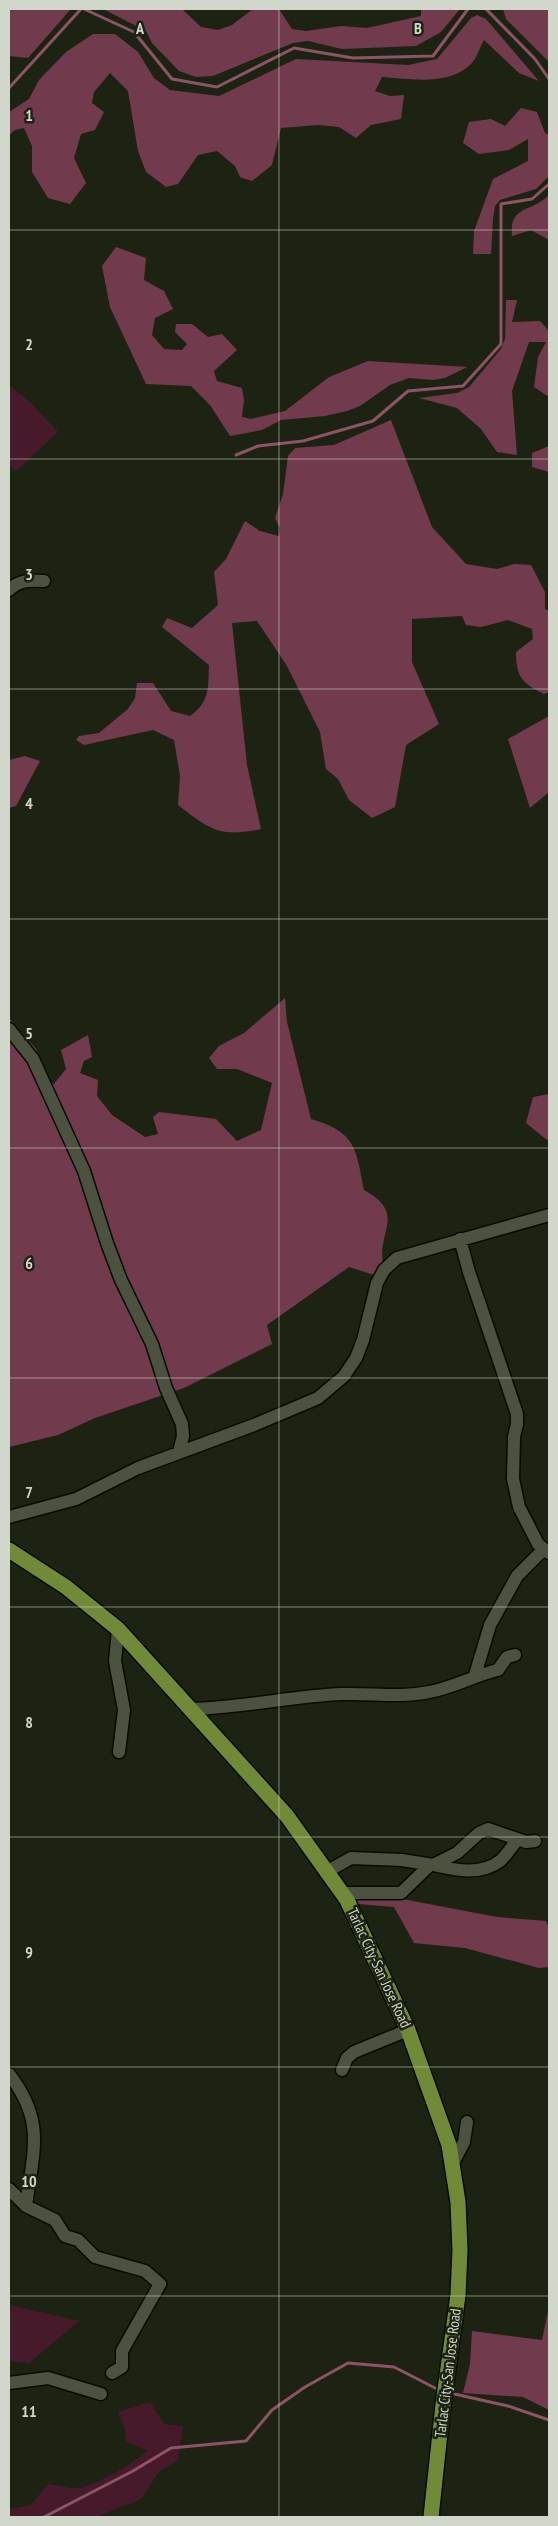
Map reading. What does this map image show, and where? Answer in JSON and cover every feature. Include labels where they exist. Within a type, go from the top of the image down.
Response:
[{"type":"main road","name":"Tarlac City-San Jose Road","points":[[9,1550],[66,1587],[118,1629],[269,1795],[328,1870],[343,1893],[408,2030],[428,2083],[453,2163],[458,2202],[459,2269],[431,2517]]},
{"type":"street","points":[[9,590],[16,583],[28,580],[44,581]]},
{"type":"street","points":[[9,1029],[34,1058],[84,1171],[114,1260],[152,1344],[166,1388],[182,1424],[183,1436],[179,1452]]},
{"type":"street","points":[[9,1517],[76,1499],[128,1472],[297,1408],[327,1391],[344,1376],[356,1358],[363,1340],[377,1283],[384,1270],[403,1255],[549,1215]]},
{"type":"street","points":[[460,1239],[469,1272],[517,1414],[513,1479],[519,1507],[546,1552],[517,1576],[495,1617],[476,1675]]},
{"type":"street","points":[[118,1629],[115,1661],[124,1710],[119,1752]]},
{"type":"street","points":[[191,1709],[223,1709],[343,1694],[397,1697],[432,1692],[476,1675],[498,1670],[507,1657],[515,1655]]},
{"type":"street","points":[[343,1893],[401,1893],[432,1865],[457,1853],[479,1833],[488,1829],[518,1839],[535,1842]]},
{"type":"street","points":[[328,1870],[351,1858],[402,1860],[460,1871],[487,1868],[500,1860],[518,1839]]},
{"type":"street","points":[[342,2070],[347,2058],[354,2052],[408,2030]]},
{"type":"street","points":[[9,2074],[29,2105],[36,2134],[26,2206]]},
{"type":"street","points":[[453,2163],[464,2142],[467,2122]]},
{"type":"street","points":[[9,2189],[26,2206],[55,2220],[65,2236],[78,2240],[95,2257],[145,2271],[160,2284],[122,2350],[122,2367],[112,2373]]},
{"type":"street","points":[[9,2383],[48,2378],[101,2394]]},
{"type":"shaded area","points":[[9,9],[71,9],[28,58],[9,56]]},
{"type":"shaded area","points":[[103,9],[182,9],[201,27],[218,30],[232,25],[253,9],[279,9],[292,29],[306,31],[341,26],[367,28],[421,16],[421,9],[460,9],[441,32],[416,46],[342,49],[308,41],[293,43],[213,76],[196,77],[179,71],[152,43],[146,31]]},
{"type":"shaded area","points":[[503,9],[549,9],[549,62],[506,19]]},
{"type":"shaded area","points":[[477,15],[486,19],[539,81],[519,73],[484,40],[471,64],[452,76],[429,80],[382,77],[375,91],[390,96],[404,95],[401,119],[371,125],[356,138],[339,127],[318,125],[281,128],[272,165],[252,181],[240,177],[235,166],[217,151],[198,155],[178,184],[166,187],[146,172],[138,151],[128,91],[110,73],[94,92],[92,103],[104,112],[95,130],[81,134],[74,158],[86,183],[70,204],[48,198],[32,172],[32,146],[24,128],[15,130],[9,135],[9,112],[29,99],[39,80],[66,52],[93,34],[115,34],[138,52],[154,78],[170,90],[219,96],[296,59],[408,65],[437,59],[471,18]]},
{"type":"shaded area","points":[[521,108],[537,112],[545,133],[549,135],[549,176],[536,189],[500,200],[495,206],[491,254],[473,254],[474,231],[493,179],[528,161],[528,139],[509,150],[479,154],[463,143],[469,122],[491,119],[505,126]]},
{"type":"shaded area","points":[[549,195],[549,240],[531,230],[512,236],[512,226],[518,214]]},
{"type":"shaded area","points":[[116,247],[146,258],[144,280],[164,291],[173,309],[155,318],[152,335],[164,349],[182,350],[187,344],[175,332],[176,324],[192,324],[208,337],[222,334],[237,350],[214,371],[217,381],[242,388],[244,400],[242,417],[251,419],[285,411],[329,377],[368,361],[467,367],[445,378],[433,380],[409,378],[390,385],[360,406],[347,411],[325,416],[281,420],[262,430],[230,436],[210,405],[191,386],[146,384],[110,307],[102,266]]},
{"type":"shaded area","points":[[506,300],[517,300],[512,322],[540,321],[549,331],[549,397],[534,387],[538,357],[546,342],[529,342],[512,391],[517,455],[497,452],[481,429],[457,408],[419,398],[457,393],[469,387],[501,349],[505,339]]},
{"type":"shaded area","points":[[9,385],[32,404],[58,432],[16,471],[9,465]]},
{"type":"shaded area","points":[[391,420],[432,527],[466,564],[497,569],[514,564],[531,565],[545,592],[545,609],[549,611],[549,692],[544,694],[530,686],[522,678],[517,668],[516,652],[533,639],[532,629],[508,620],[481,627],[466,625],[462,616],[412,619],[412,662],[439,724],[406,745],[395,807],[372,818],[349,800],[338,779],[326,769],[320,732],[287,666],[257,621],[232,623],[247,765],[261,829],[247,832],[225,832],[207,826],[178,805],[180,776],[174,740],[153,730],[84,745],[76,740],[79,736],[99,733],[128,709],[135,698],[137,683],[153,683],[171,711],[190,716],[197,711],[207,694],[209,665],[162,627],[167,618],[192,628],[218,605],[214,572],[226,559],[245,521],[260,531],[279,536],[280,528],[275,518],[283,494],[288,456],[295,448],[334,445]]},
{"type":"shaded area","points":[[549,446],[549,472],[532,467],[532,453]]},
{"type":"shaded area","points":[[549,716],[549,792],[530,808],[508,739]]},
{"type":"shaded area","points":[[25,756],[40,761],[16,806],[9,808],[9,760]]},
{"type":"shaded area","points":[[285,998],[287,1022],[311,1119],[337,1130],[351,1143],[359,1163],[364,1190],[377,1199],[384,1207],[387,1215],[382,1252],[383,1264],[374,1275],[349,1267],[267,1325],[272,1344],[184,1388],[95,1418],[58,1435],[9,1447],[9,1018],[36,1049],[53,1085],[66,1069],[61,1050],[88,1035],[92,1057],[84,1061],[80,1073],[98,1080],[97,1096],[112,1115],[145,1137],[158,1134],[153,1117],[159,1112],[216,1119],[237,1141],[261,1130],[272,1083],[237,1069],[217,1069],[209,1058],[219,1046],[244,1033]]},
{"type":"shaded area","points":[[549,1094],[549,1139],[547,1140],[526,1123],[533,1097]]},
{"type":"shaded area","points":[[350,1889],[497,1917],[546,1921],[549,1928],[549,1967],[539,1968],[465,1948],[414,1943],[394,1907],[358,1904]]},
{"type":"shaded area","points":[[9,2305],[79,2321],[29,2363],[9,2360]]},
{"type":"shaded area","points":[[549,2306],[549,2410],[523,2397],[463,2393],[470,2364],[472,2331],[542,2340]]},
{"type":"shaded area","points":[[150,2402],[164,2424],[183,2426],[178,2460],[159,2472],[141,2499],[96,2517],[9,2517],[9,2509],[31,2505],[48,2484],[72,2488],[86,2486],[116,2472],[143,2455],[148,2450],[126,2442],[125,2428],[118,2412]]},
{"type":"waterway","points":[[9,88],[81,9]]},
{"type":"waterway","points":[[84,9],[134,32],[172,79],[217,87],[294,48],[353,58],[433,56],[468,9]]},
{"type":"waterway","points":[[486,9],[535,59],[549,79]]},
{"type":"waterway","points":[[236,455],[258,446],[303,441],[373,421],[408,391],[463,386],[501,344],[501,204],[532,199],[549,184]]},
{"type":"waterway","points":[[44,2517],[133,2471],[171,2448],[246,2441],[272,2410],[305,2387],[348,2363],[394,2367],[441,2391]]},
{"type":"waterway","points":[[450,2393],[508,2406],[549,2420]]}]
